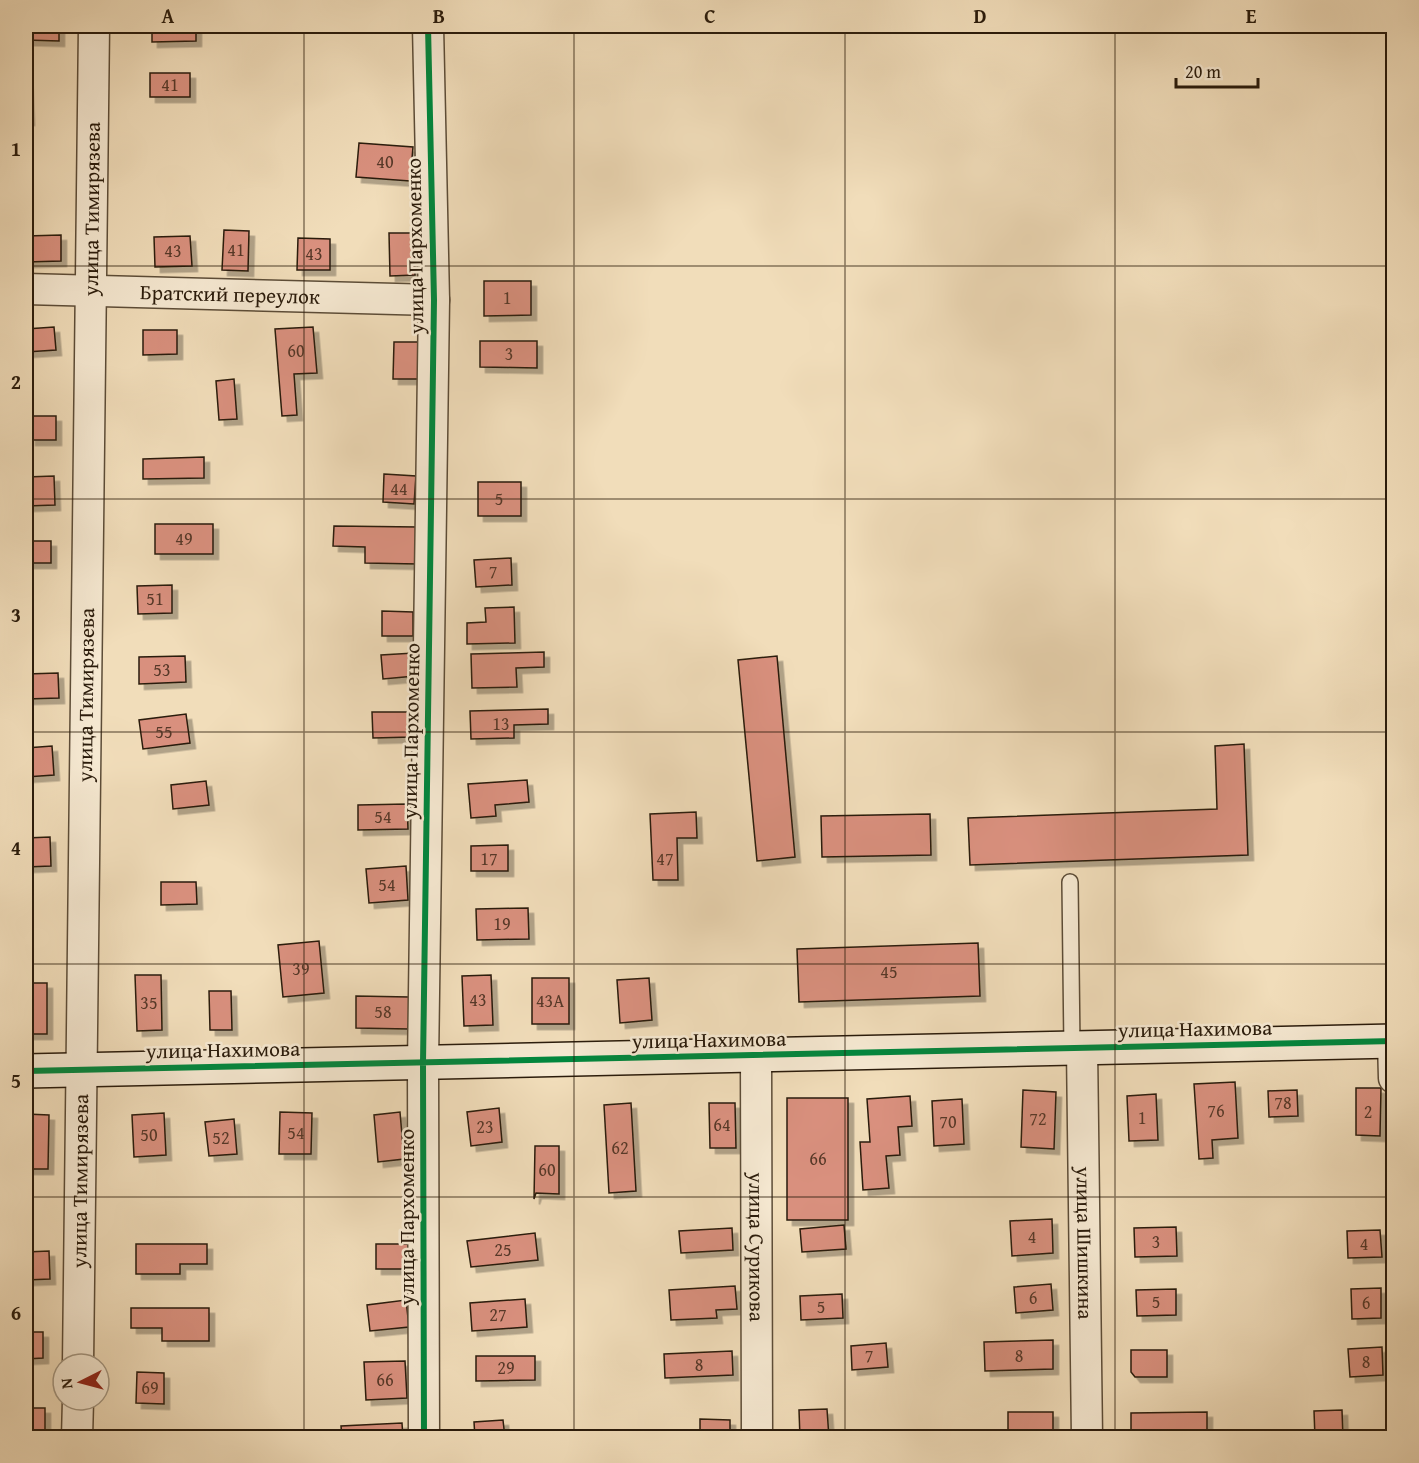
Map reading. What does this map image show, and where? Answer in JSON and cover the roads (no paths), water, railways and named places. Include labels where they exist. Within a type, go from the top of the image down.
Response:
[{"type":"street","name":"улица Тимирязева","points":[[78,1352],[94,26]]},
{"type":"street","name":"улица Пархоменко","points":[[424,1437],[423,1062],[434,300],[428,26]]},
{"type":"street","name":"Братский переулок","points":[[26,289],[434,300]]},
{"type":"street","name":"улица Нахимова","points":[[26,1071],[1393,1041]]},
{"type":"street","points":[[1393,1041],[1394,1078]]},
{"type":"street","name":"улица Шишкина","points":[[1077,1048],[1087,1437]]},
{"type":"street","name":"улица Сурикова","points":[[756,1055],[757,1437]]},
{"type":"street","points":[[77,1437],[78,1412]]},
{"type":"lane","points":[[1070,882],[1077,1048]]}]
